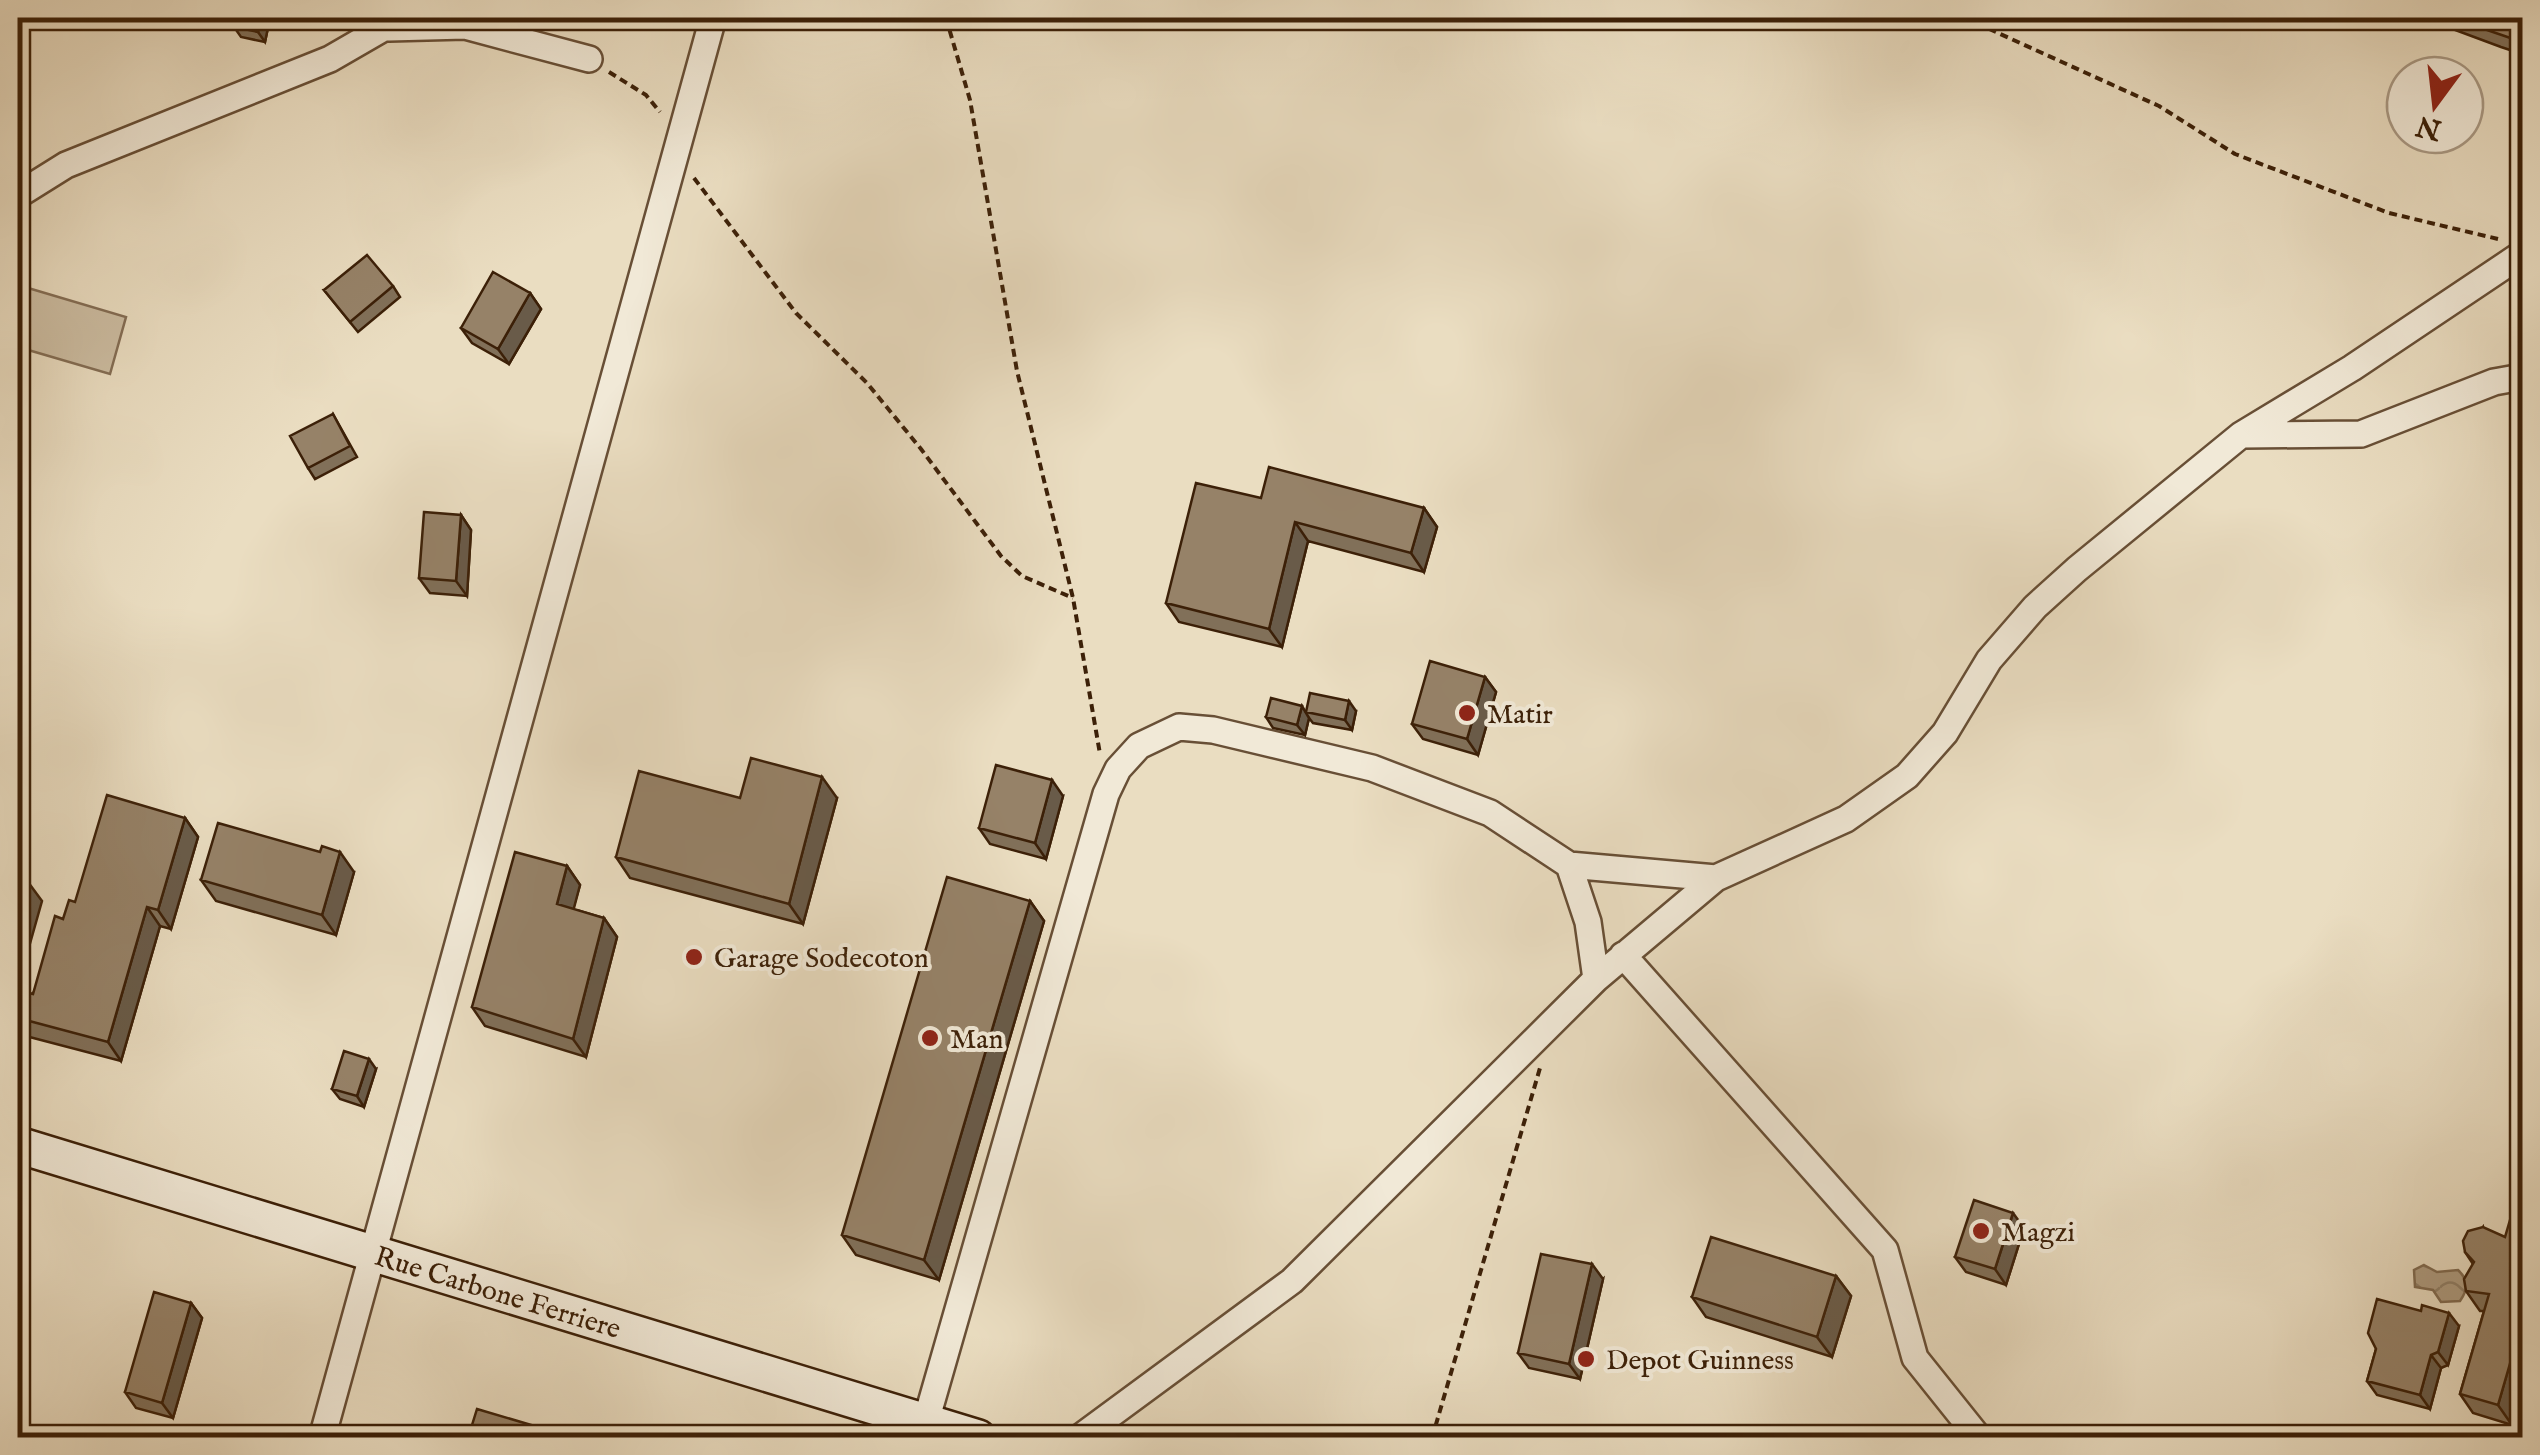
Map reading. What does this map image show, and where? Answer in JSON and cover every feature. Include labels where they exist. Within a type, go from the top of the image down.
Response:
[{"type":"street","points":[[322,1438],[713,18]]},
{"type":"street","points":[[18,194],[66,166],[330,59],[396,23],[465,26],[588,60]]},
{"type":"street","points":[[1078,1438],[1292,1282],[1596,978],[1716,878],[1846,819],[1907,776],[1945,733],[1990,660],[2035,607],[2241,435],[2352,368],[2513,247]]},
{"type":"street","points":[[2241,435],[2362,434],[2494,382],[2522,377]]},
{"type":"street","points":[[926,1421],[1106,794],[1118,769],[1139,746],[1179,726],[1214,730],[1372,768],[1490,813],[1569,865],[1716,878]]},
{"type":"street","points":[[1569,865],[1588,922],[1596,978]]},
{"type":"street","points":[[1623,956],[1885,1250],[1916,1358],[1979,1438]]},
{"type":"street","name":"Rue Carbone Ferriere","points":[[18,1145],[978,1438]]},
{"type":"path","points":[[946,18],[970,100],[1017,371],[1073,598],[1106,794]]},
{"type":"path","points":[[1965,18],[2158,106],[2236,154],[2388,213],[2513,247]]},
{"type":"path","points":[[588,60],[657,106],[676,152],[796,313],[867,384],[1001,556],[1022,576],[1073,598]]},
{"type":"path","points":[[1432,1438],[1554,1020]]},
{"type":"shaded area","points":[[18,285],[126,317],[110,374],[18,347]]},
{"type":"water","points":[[2424,1265],[2437,1272],[2458,1270],[2466,1285],[2460,1301],[2441,1302],[2433,1290],[2415,1287],[2414,1270]]},
{"type":"building","points":[[236,18],[261,18],[258,32],[234,27]]},
{"type":"building","points":[[2453,18],[2522,18],[2522,42],[2490,31]]},
{"type":"building","points":[[367,255],[393,286],[350,322],[324,290]]},
{"type":"building","points":[[493,272],[530,293],[498,349],[461,328]]},
{"type":"building","points":[[333,414],[350,446],[308,468],[290,436]]},
{"type":"building","points":[[1269,467],[1424,508],[1411,553],[1295,522],[1269,629],[1166,603],[1196,483],[1261,498]]},
{"type":"building","points":[[424,512],[461,515],[456,581],[419,578]]},
{"type":"building","points":[[1430,661],[1485,677],[1467,739],[1412,724]]},
{"type":"building","points":[[1310,693],[1349,701],[1345,720],[1306,712]]},
{"type":"building","points":[[1271,698],[1302,706],[1297,725],[1266,717]]},
{"type":"building","points":[[751,758],[822,777],[789,904],[616,857],[639,771],[740,798]]},
{"type":"building","points":[[996,765],[1052,780],[1035,843],[979,828]]},
{"type":"building","points":[[107,795],[185,818],[158,910],[147,907],[108,1042],[18,1018],[18,991],[33,994],[55,916],[63,919],[69,900],[75,902]]},
{"type":"building","points":[[218,823],[320,852],[322,846],[340,852],[322,915],[201,880]]},
{"type":"building","points":[[515,852],[567,866],[557,904],[604,918],[573,1039],[472,1007]]},
{"type":"building","points":[[947,877],[1030,901],[924,1260],[842,1235]]},
{"type":"building","points":[[18,879],[28,882],[18,920]]},
{"type":"building","points":[[344,1051],[369,1059],[357,1096],[332,1089]]},
{"type":"building","points":[[2522,1179],[2522,1322],[2498,1405],[2460,1394],[2489,1294],[2466,1291],[2464,1279],[2474,1262],[2465,1252],[2463,1241],[2468,1231],[2483,1227],[2505,1237]]},
{"type":"building","points":[[1974,1200],[2013,1213],[1995,1269],[1955,1257]]},
{"type":"building","points":[[1711,1237],[1836,1276],[1817,1337],[1692,1297]]},
{"type":"building","points":[[1541,1254],[1592,1264],[1569,1364],[1518,1353]]},
{"type":"building","points":[[154,1292],[191,1303],[162,1403],[125,1392]]},
{"type":"building","points":[[2377,1299],[2421,1311],[2422,1305],[2449,1313],[2420,1395],[2367,1381],[2376,1349],[2368,1333]]},
{"type":"building","points":[[477,1409],[575,1438],[468,1438]]},
{"type":"building","points":[[2342,1426],[2379,1437],[2338,1438]]},
{"type":"place","name":"Matir","points":[[1467,713]]},
{"type":"place","name":"Garage Sodecoton","points":[[694,957]]},
{"type":"place","name":"Man","points":[[930,1038]]},
{"type":"place","name":"Magzi","points":[[1981,1231]]},
{"type":"place","name":"Depot Guinness","points":[[1586,1359]]}]
